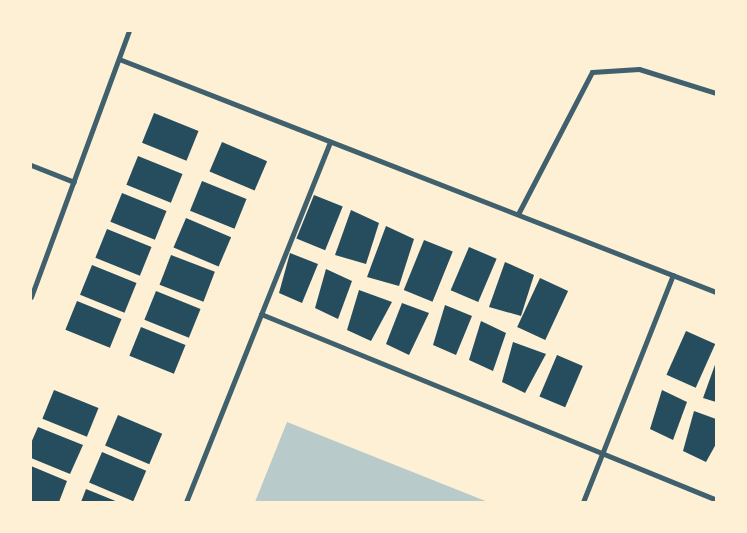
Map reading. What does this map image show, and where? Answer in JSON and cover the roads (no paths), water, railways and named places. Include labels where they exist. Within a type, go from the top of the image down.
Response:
[{"type":"street","points":[[31,297],[129,31]]},
{"type":"street","points":[[119,59],[716,292]]},
{"type":"street","points":[[518,214],[592,72],[640,69],[716,93]]},
{"type":"street","points":[[186,502],[330,142]]},
{"type":"street","points":[[31,166],[74,182]]},
{"type":"street","points":[[583,502],[673,275]]},
{"type":"street","points":[[261,314],[716,500]]}]
